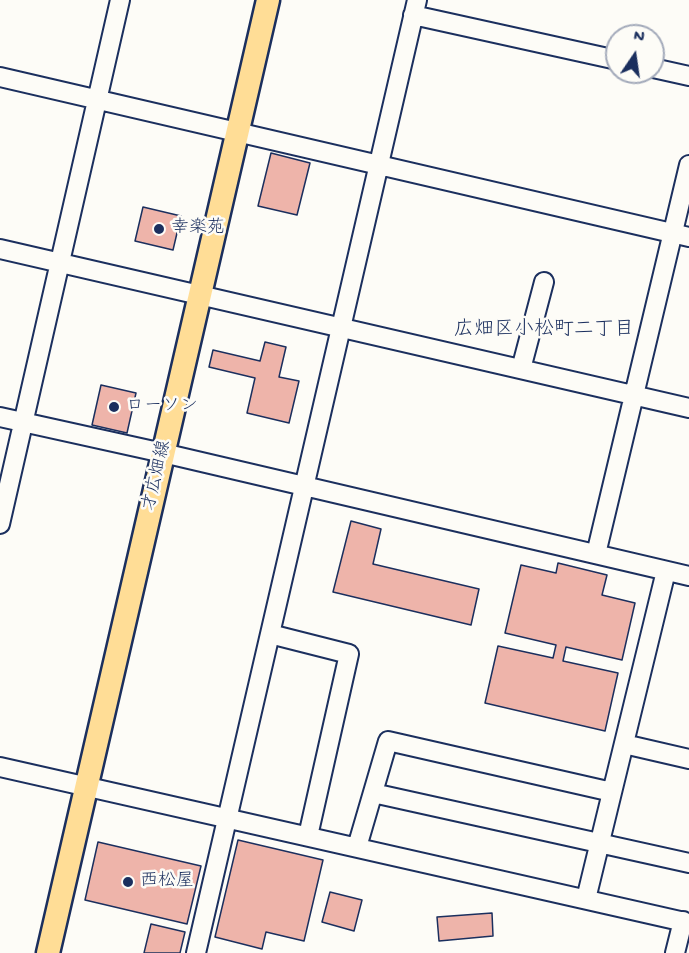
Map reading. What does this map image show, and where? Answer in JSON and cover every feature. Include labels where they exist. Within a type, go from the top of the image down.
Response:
[{"type":"main road","name":"才広畑線","points":[[48,953],[268,0]]},
{"type":"street","points":[[0,524],[120,0]]},
{"type":"street","points":[[196,953],[415,8],[605,57]]},
{"type":"street","points":[[665,71],[689,76]]},
{"type":"street","points":[[0,77],[681,235]]},
{"type":"street","points":[[596,554],[635,395],[681,235],[689,165]]},
{"type":"street","points":[[0,249],[689,408]]},
{"type":"street","points":[[521,369],[544,282]]},
{"type":"street","points":[[0,417],[689,576]]},
{"type":"street","points":[[586,899],[666,571]]},
{"type":"street","points":[[270,634],[350,654],[308,836]]},
{"type":"street","points":[[357,847],[388,741],[612,792]]},
{"type":"street","points":[[624,744],[689,759]]},
{"type":"street","points":[[0,766],[686,922],[675,953]]},
{"type":"street","points":[[373,793],[689,863]]},
{"type":"building","points":[[271,153],[310,163],[297,215],[258,206]]},
{"type":"building","points":[[143,207],[181,216],[173,250],[135,241]]},
{"type":"building","points":[[265,342],[286,347],[279,377],[299,381],[289,423],[247,413],[255,378],[209,367],[213,350],[260,361]]},
{"type":"building","points":[[101,385],[136,393],[127,433],[92,425]]},
{"type":"building","points":[[351,521],[381,529],[373,564],[479,589],[471,625],[333,592]]},
{"type":"building","points":[[558,563],[607,575],[602,595],[635,603],[622,660],[566,647],[563,661],[618,673],[605,731],[485,703],[498,646],[553,658],[556,645],[505,633],[521,565],[556,573]]},
{"type":"building","points":[[238,840],[323,860],[304,941],[266,932],[262,949],[215,937]]},
{"type":"building","points":[[98,842],[201,866],[187,924],[85,900]]},
{"type":"building","points":[[330,892],[362,900],[354,931],[322,922]]},
{"type":"building","points":[[492,913],[493,936],[439,941],[437,917]]},
{"type":"building","points":[[151,924],[185,932],[180,953],[144,953]]},
{"type":"place","name":"幸楽苑","points":[[159,229]]},
{"type":"place","name":"ローソン","points":[[114,407]]},
{"type":"place","name":"西松屋","points":[[128,882]]},
{"type":"district","name":"広畑区小松町二丁目","points":[[544,331]]}]
